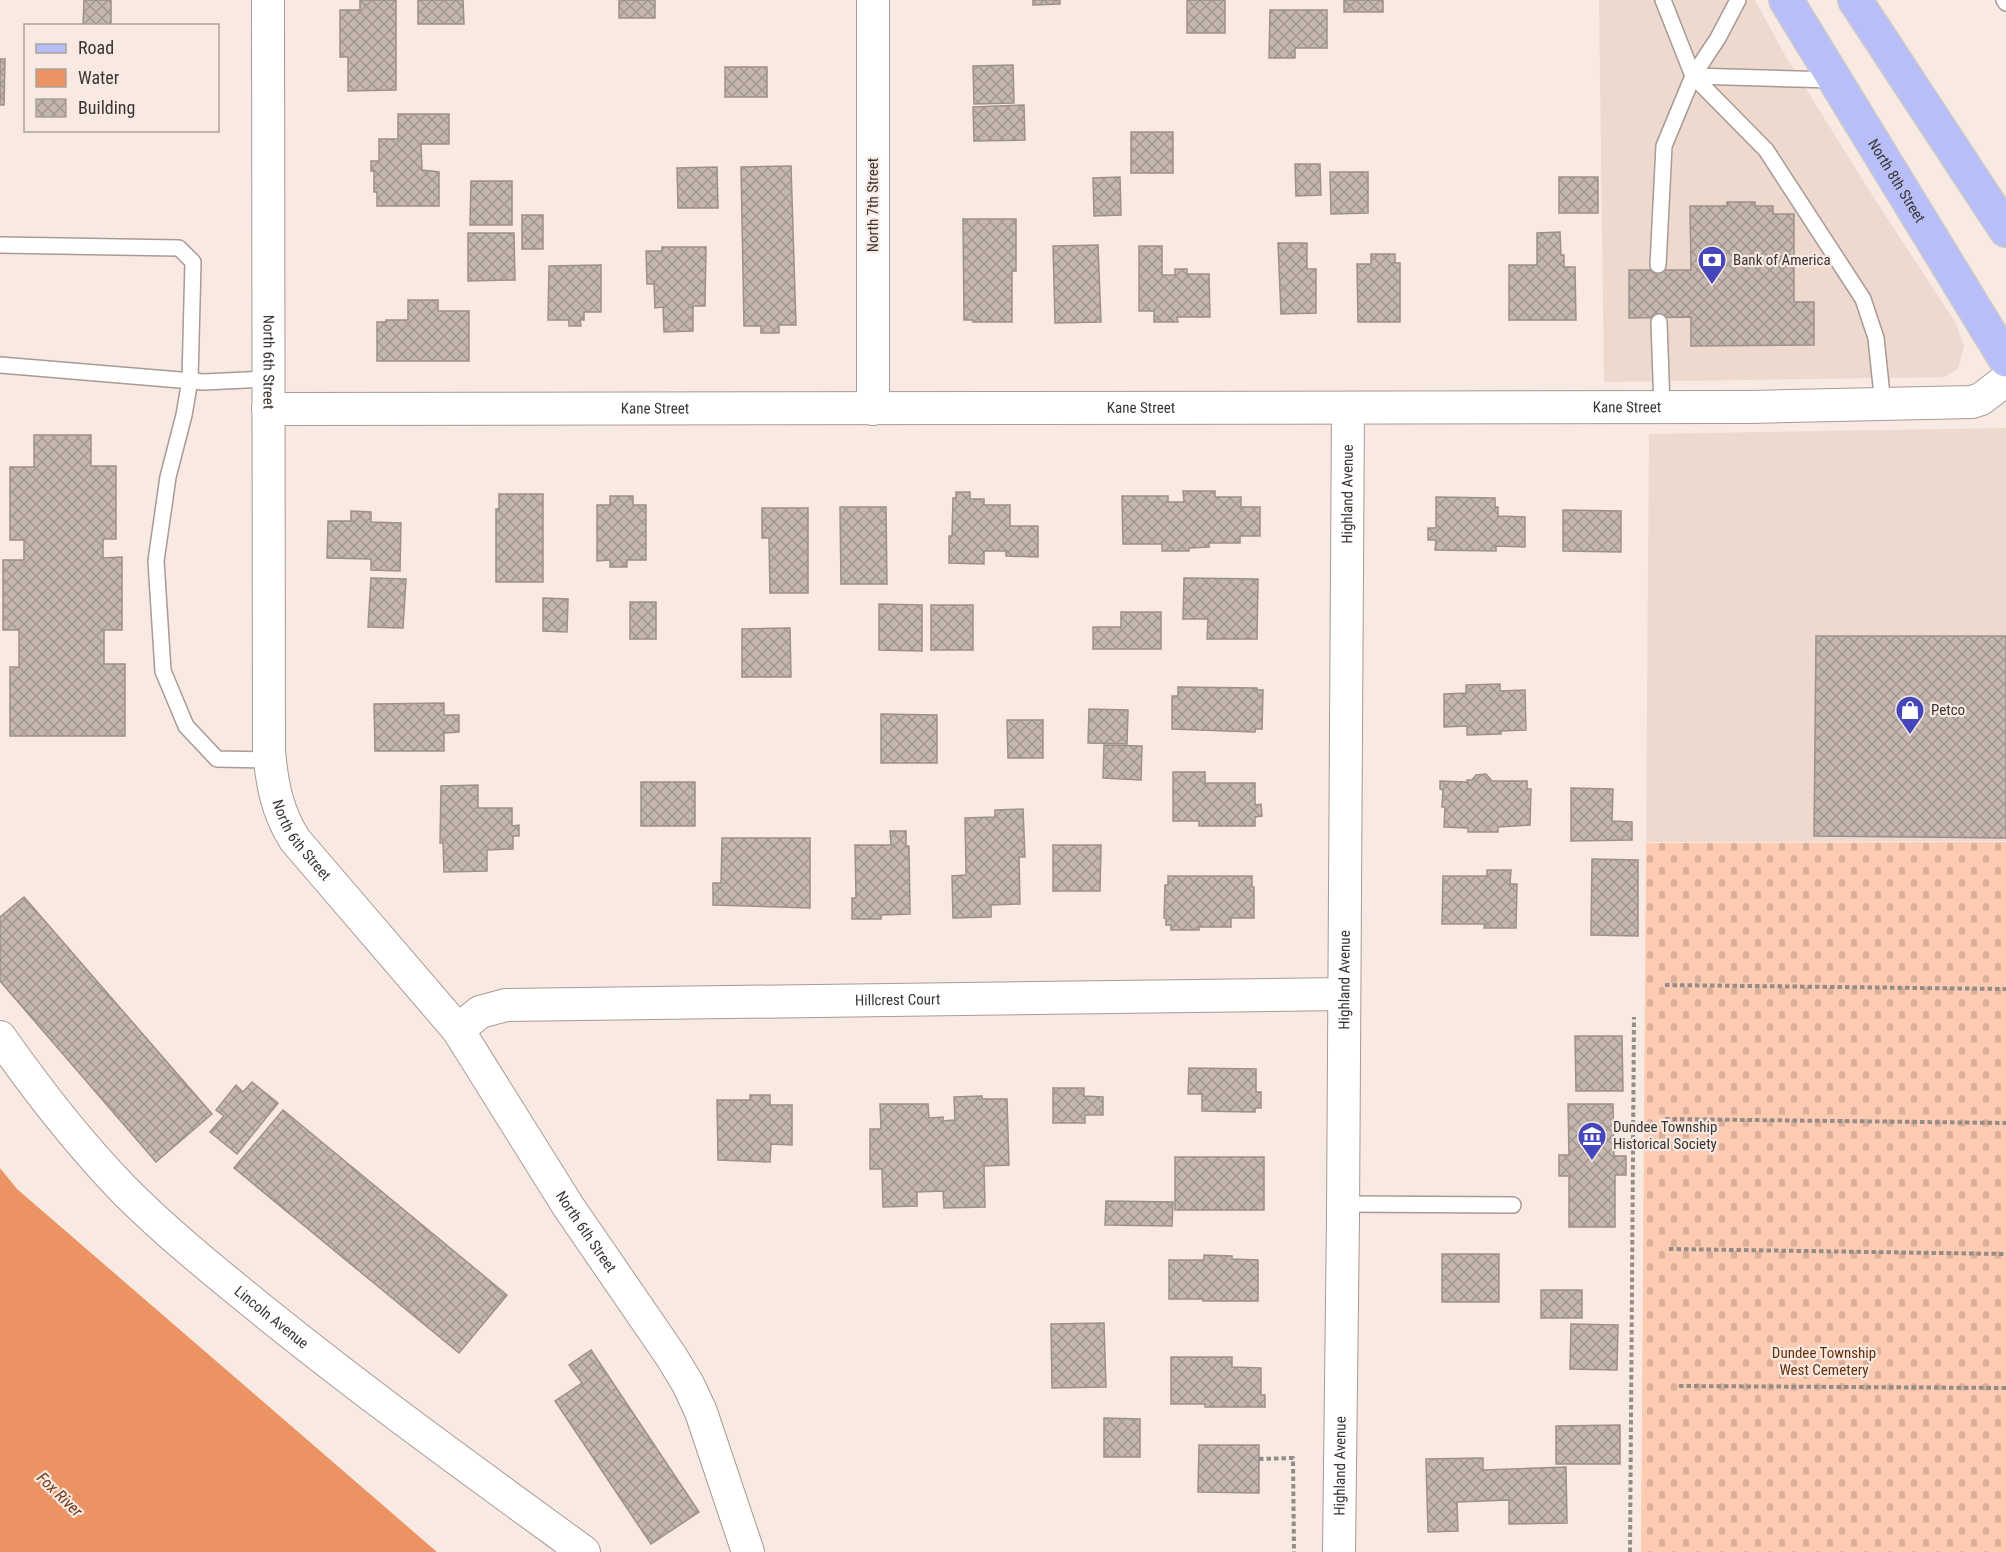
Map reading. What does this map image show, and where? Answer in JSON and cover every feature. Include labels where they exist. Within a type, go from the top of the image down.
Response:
[{"type":"main road","name":"North 8th Street","points":[[1786,0],[2006,360]]},
{"type":"main road","points":[[1856,0],[2006,230]]},
{"type":"street","name":"North 6th Street","points":[[267,0],[270,760],[273,788],[279,810],[295,840],[458,1030],[568,1206],[641,1310],[688,1384],[701,1412],[748,1552]]},
{"type":"street","name":"North 7th Street","points":[[873,0],[873,409]]},
{"type":"street","name":"Kane Street","points":[[268,394],[873,409],[1662,407],[1972,402],[1988,395],[2006,380]]},
{"type":"street","name":"Highland Avenue","points":[[1339,1552],[1347,408]]},
{"type":"street","name":"Hillcrest Court","points":[[458,1030],[480,1012],[506,1005],[1344,994]]},
{"type":"street","name":"Lincoln Avenue","points":[[0,1037],[25,1072],[96,1158],[127,1192],[181,1243],[374,1399],[584,1552]]},
{"type":"lane","points":[[1663,0],[1693,76],[1766,150],[1863,299],[1876,338],[1883,405]]},
{"type":"lane","points":[[1658,265],[1664,146],[1693,76],[1718,38],[1738,0]]},
{"type":"lane","points":[[1693,76],[1834,80]]},
{"type":"lane","points":[[0,245],[180,248],[193,262],[189,380],[184,415],[168,477],[156,561],[163,671],[186,726],[217,759],[270,760]]},
{"type":"lane","points":[[1659,322],[1662,407]]},
{"type":"lane","points":[[0,365],[189,380],[268,394]]},
{"type":"lane","points":[[1343,1204],[1513,1205]]},
{"type":"path","points":[[1665,986],[2006,989]]},
{"type":"path","points":[[1630,1552],[1634,1017]]},
{"type":"path","points":[[1665,1119],[2006,1123]]},
{"type":"path","points":[[1669,1249],[2006,1254]]},
{"type":"path","points":[[1679,1386],[2006,1388]]},
{"type":"path","points":[[1259,1460],[1293,1458],[1294,1552]]},
{"type":"shaded area","points":[[1599,0],[1755,0],[1782,50],[1865,184],[1955,322],[1964,345],[1958,369],[1944,377],[1604,382]]},
{"type":"shaded area","points":[[2006,428],[2006,841],[1646,842],[1649,434]]},
{"type":"green space","name":"Dundee Township West Cemetery","points":[[2006,842],[2006,1552],[1641,1552],[1646,843]]},
{"type":"water","name":"Fox River","points":[[0,1168],[17,1189],[437,1552],[0,1552]]},
{"type":"building","points":[[84,0],[111,0],[111,24],[83,24]]},
{"type":"building","points":[[360,0],[396,0],[396,90],[348,91],[348,57],[340,57],[340,10],[360,10]]},
{"type":"building","points":[[418,0],[463,0],[464,24],[418,24]]},
{"type":"building","points":[[619,0],[655,0],[655,18],[619,18]]},
{"type":"building","points":[[1033,0],[1060,0],[1060,4],[1033,5]]},
{"type":"building","points":[[1187,0],[1225,0],[1225,33],[1187,33]]},
{"type":"building","points":[[1344,0],[1383,0],[1383,12],[1344,12]]},
{"type":"building","points":[[1270,10],[1327,10],[1327,48],[1295,48],[1295,58],[1269,58]]},
{"type":"building","points":[[0,59],[5,59],[4,105],[0,105]]},
{"type":"building","points":[[1013,65],[1014,103],[974,104],[973,66]]},
{"type":"building","points":[[725,67],[767,67],[767,97],[725,97]]},
{"type":"building","points":[[1024,105],[1025,140],[974,141],[973,107]]},
{"type":"building","points":[[398,114],[449,114],[449,144],[421,144],[422,170],[439,172],[439,206],[377,206],[377,192],[374,192],[374,171],[371,171],[371,161],[379,161],[379,139],[398,139]]},
{"type":"building","points":[[1131,132],[1173,132],[1173,173],[1131,173]]},
{"type":"building","points":[[1295,164],[1320,164],[1321,195],[1296,196]]},
{"type":"building","points":[[791,166],[796,325],[779,325],[779,333],[761,333],[761,326],[744,326],[741,167]]},
{"type":"building","points":[[717,167],[718,208],[678,208],[677,168]]},
{"type":"building","points":[[1330,172],[1368,172],[1368,213],[1331,214]]},
{"type":"building","points":[[1120,177],[1121,215],[1094,216],[1093,178]]},
{"type":"building","points":[[1559,177],[1598,177],[1598,213],[1559,213]]},
{"type":"building","points":[[471,181],[512,181],[512,225],[470,225]]},
{"type":"building","name":"Bank of America","points":[[1727,202],[1755,202],[1755,206],[1773,206],[1773,214],[1794,214],[1794,302],[1814,302],[1814,345],[1691,346],[1691,317],[1629,318],[1629,270],[1691,270],[1690,206],[1727,206]]},
{"type":"building","points":[[522,215],[543,215],[543,249],[522,249]]},
{"type":"building","points":[[963,219],[1016,219],[1016,271],[1012,271],[1012,322],[964,320]]},
{"type":"building","points":[[1560,232],[1564,267],[1575,267],[1576,320],[1509,320],[1509,265],[1537,265],[1537,233]]},
{"type":"building","points":[[468,233],[514,233],[515,280],[468,281]]},
{"type":"building","points":[[1278,243],[1307,243],[1307,269],[1316,269],[1316,313],[1281,314]]},
{"type":"building","points":[[1098,245],[1101,322],[1055,323],[1053,246]]},
{"type":"building","points":[[1139,246],[1162,246],[1162,275],[1175,275],[1175,269],[1187,269],[1187,274],[1209,274],[1210,317],[1177,317],[1178,322],[1154,322],[1154,311],[1139,311]]},
{"type":"building","points":[[662,247],[706,247],[705,306],[693,306],[693,331],[664,332],[663,307],[655,308],[654,284],[647,284],[646,251],[662,251]]},
{"type":"building","points":[[1371,254],[1395,254],[1395,263],[1400,263],[1400,322],[1358,322],[1357,264],[1371,264]]},
{"type":"building","points":[[601,265],[601,312],[584,312],[584,320],[580,320],[581,326],[569,326],[569,320],[548,320],[549,266]]},
{"type":"building","points":[[408,300],[438,300],[438,311],[469,311],[469,361],[377,361],[377,322],[408,320]]},
{"type":"building","points":[[34,435],[91,435],[91,466],[116,466],[116,539],[103,539],[103,558],[122,557],[122,630],[104,630],[104,664],[125,664],[125,736],[10,736],[10,667],[19,667],[19,630],[3,630],[3,560],[24,560],[24,540],[10,540],[10,467],[34,467]]},
{"type":"building","points":[[1183,491],[1215,491],[1215,497],[1241,497],[1241,507],[1260,507],[1260,536],[1240,536],[1240,543],[1209,543],[1209,547],[1189,548],[1189,551],[1162,551],[1162,544],[1123,544],[1122,496],[1168,496],[1168,502],[1184,502]]},
{"type":"building","points":[[956,492],[970,492],[970,499],[984,499],[984,505],[1010,505],[1010,526],[1038,526],[1038,557],[1006,556],[1006,551],[984,551],[984,564],[949,563],[949,536],[952,536],[953,498],[956,498]]},
{"type":"building","points":[[499,494],[543,494],[543,582],[496,582],[496,509],[499,509]]},
{"type":"building","points":[[610,496],[633,496],[633,505],[646,505],[646,560],[627,560],[627,567],[610,567],[610,560],[597,561],[597,505],[610,505]]},
{"type":"building","points":[[1436,497],[1495,498],[1498,516],[1525,517],[1525,547],[1496,546],[1496,551],[1435,550],[1436,540],[1428,540],[1428,528],[1436,528]]},
{"type":"building","points":[[840,507],[886,507],[887,584],[841,584]]},
{"type":"building","points":[[762,508],[808,508],[808,593],[770,593],[769,538],[762,538]]},
{"type":"building","points":[[1563,510],[1621,511],[1621,552],[1563,551]]},
{"type":"building","points":[[351,511],[371,512],[371,522],[401,523],[400,571],[371,570],[371,559],[327,558],[328,521],[351,521]]},
{"type":"building","points":[[371,578],[406,579],[403,628],[368,627]]},
{"type":"building","points":[[1184,578],[1258,579],[1257,639],[1207,639],[1208,619],[1183,619]]},
{"type":"building","points":[[543,598],[568,599],[567,632],[543,631]]},
{"type":"building","points":[[630,602],[656,602],[656,639],[630,639]]},
{"type":"building","points":[[879,604],[922,605],[922,651],[879,650]]},
{"type":"building","points":[[931,605],[973,605],[973,650],[931,650]]},
{"type":"building","points":[[1121,612],[1161,612],[1161,649],[1093,649],[1093,627],[1121,627]]},
{"type":"building","points":[[790,628],[791,677],[742,677],[742,629]]},
{"type":"building","name":"Petco","points":[[1816,636],[2006,636],[2006,838],[1814,836]]},
{"type":"building","points":[[1500,684],[1500,691],[1525,690],[1526,730],[1501,731],[1501,734],[1467,735],[1467,726],[1444,727],[1444,694],[1466,693],[1466,685]]},
{"type":"building","points":[[1178,687],[1263,690],[1262,729],[1255,729],[1255,732],[1172,729],[1172,696],[1178,696]]},
{"type":"building","points":[[444,703],[444,715],[459,715],[459,732],[444,733],[444,751],[375,751],[374,704]]},
{"type":"building","points":[[1089,709],[1128,710],[1127,744],[1088,743]]},
{"type":"building","points":[[881,714],[937,715],[937,763],[881,763]]},
{"type":"building","points":[[1007,720],[1043,720],[1043,758],[1008,758]]},
{"type":"building","points":[[1104,745],[1142,746],[1141,780],[1103,778]]},
{"type":"building","points":[[1173,772],[1205,772],[1205,783],[1255,783],[1255,805],[1261,804],[1262,816],[1255,817],[1255,826],[1199,826],[1199,821],[1173,821]]},
{"type":"building","points":[[1486,774],[1492,781],[1527,781],[1527,789],[1531,789],[1530,825],[1498,827],[1498,832],[1468,832],[1468,828],[1444,827],[1445,807],[1442,807],[1443,790],[1440,789],[1440,781],[1468,782],[1467,780],[1472,780],[1476,775]]},
{"type":"building","points":[[641,782],[695,782],[695,826],[641,826]]},
{"type":"building","points":[[478,785],[478,808],[512,808],[512,826],[519,825],[519,836],[513,836],[513,849],[487,850],[487,871],[444,872],[443,843],[440,843],[441,786]]},
{"type":"building","points":[[1571,788],[1613,789],[1612,821],[1632,822],[1632,840],[1571,841]]},
{"type":"building","points":[[1023,809],[1025,857],[1019,857],[1020,904],[991,905],[991,917],[953,918],[952,876],[966,875],[965,818],[995,817],[995,810]]},
{"type":"building","points":[[890,831],[906,831],[906,846],[909,846],[910,914],[881,915],[881,919],[852,919],[852,898],[856,898],[855,845],[891,845]]},
{"type":"building","points":[[722,838],[810,838],[810,908],[713,905],[713,883],[721,883]]},
{"type":"building","points":[[1053,845],[1101,845],[1100,891],[1053,891]]},
{"type":"building","points":[[1592,859],[1638,860],[1638,936],[1591,935]]},
{"type":"building","points":[[1487,870],[1511,870],[1510,884],[1517,884],[1516,928],[1484,928],[1485,924],[1442,924],[1443,876],[1487,876]]},
{"type":"building","points":[[1168,876],[1252,876],[1254,918],[1231,918],[1231,927],[1171,930],[1171,925],[1166,925],[1166,918],[1164,918],[1165,885],[1168,885]]},
{"type":"building","points":[[24,897],[212,1114],[156,1162],[0,981],[0,917]]},
{"type":"building","points":[[1575,1036],[1622,1036],[1623,1091],[1576,1091]]},
{"type":"building","points":[[1189,1068],[1256,1069],[1256,1092],[1261,1092],[1261,1108],[1255,1108],[1255,1112],[1202,1111],[1202,1094],[1188,1094]]},
{"type":"building","points":[[252,1082],[278,1103],[237,1154],[210,1132],[224,1116],[216,1110],[236,1085],[243,1092]]},
{"type":"building","points":[[1053,1088],[1084,1088],[1084,1096],[1103,1097],[1103,1115],[1085,1115],[1085,1123],[1053,1123]]},
{"type":"building","points":[[750,1095],[770,1095],[770,1105],[792,1105],[792,1145],[771,1144],[770,1162],[718,1160],[717,1100],[750,1100]]},
{"type":"building","points":[[982,1096],[982,1099],[1007,1099],[1009,1165],[984,1166],[985,1207],[944,1208],[943,1191],[917,1192],[917,1206],[883,1207],[882,1169],[870,1169],[870,1129],[881,1129],[880,1104],[928,1104],[929,1118],[943,1117],[943,1121],[955,1120],[954,1097]]},
{"type":"building","name":"Dundee Township Historical Society","points":[[1568,1104],[1613,1104],[1614,1156],[1626,1156],[1626,1175],[1615,1175],[1615,1227],[1569,1227],[1569,1176],[1559,1176],[1559,1155],[1569,1155]]},
{"type":"building","points":[[283,1110],[507,1295],[459,1353],[234,1168]]},
{"type":"building","points":[[1175,1157],[1264,1157],[1264,1210],[1175,1210]]},
{"type":"building","points":[[1106,1201],[1173,1202],[1172,1226],[1105,1225]]},
{"type":"building","points":[[1442,1254],[1499,1254],[1499,1302],[1442,1302]]},
{"type":"building","points":[[1204,1255],[1258,1260],[1258,1301],[1169,1299],[1169,1260],[1204,1260]]},
{"type":"building","points":[[1541,1290],[1582,1290],[1582,1318],[1541,1318]]},
{"type":"building","points":[[1104,1323],[1106,1387],[1052,1388],[1051,1324]]},
{"type":"building","points":[[1571,1324],[1618,1325],[1617,1370],[1570,1369]]},
{"type":"building","points":[[591,1350],[699,1512],[651,1544],[555,1401],[582,1383],[569,1365]]},
{"type":"building","points":[[1171,1357],[1232,1357],[1232,1367],[1261,1368],[1261,1395],[1265,1395],[1265,1407],[1205,1407],[1205,1404],[1171,1404]]},
{"type":"building","points":[[1104,1418],[1140,1419],[1140,1457],[1104,1457]]},
{"type":"building","points":[[1620,1425],[1620,1464],[1556,1464],[1556,1426]]},
{"type":"building","points":[[1199,1445],[1259,1445],[1259,1493],[1198,1492]]},
{"type":"building","points":[[1483,1458],[1483,1470],[1566,1467],[1567,1523],[1509,1524],[1509,1500],[1457,1502],[1458,1531],[1428,1532],[1426,1459]]},
{"type":"place","name":"Bank of America","points":[[1712,286]]},
{"type":"place","name":"Petco","points":[[1910,736]]},
{"type":"place","name":"Dundee Township Historical Society","points":[[1592,1162]]}]
